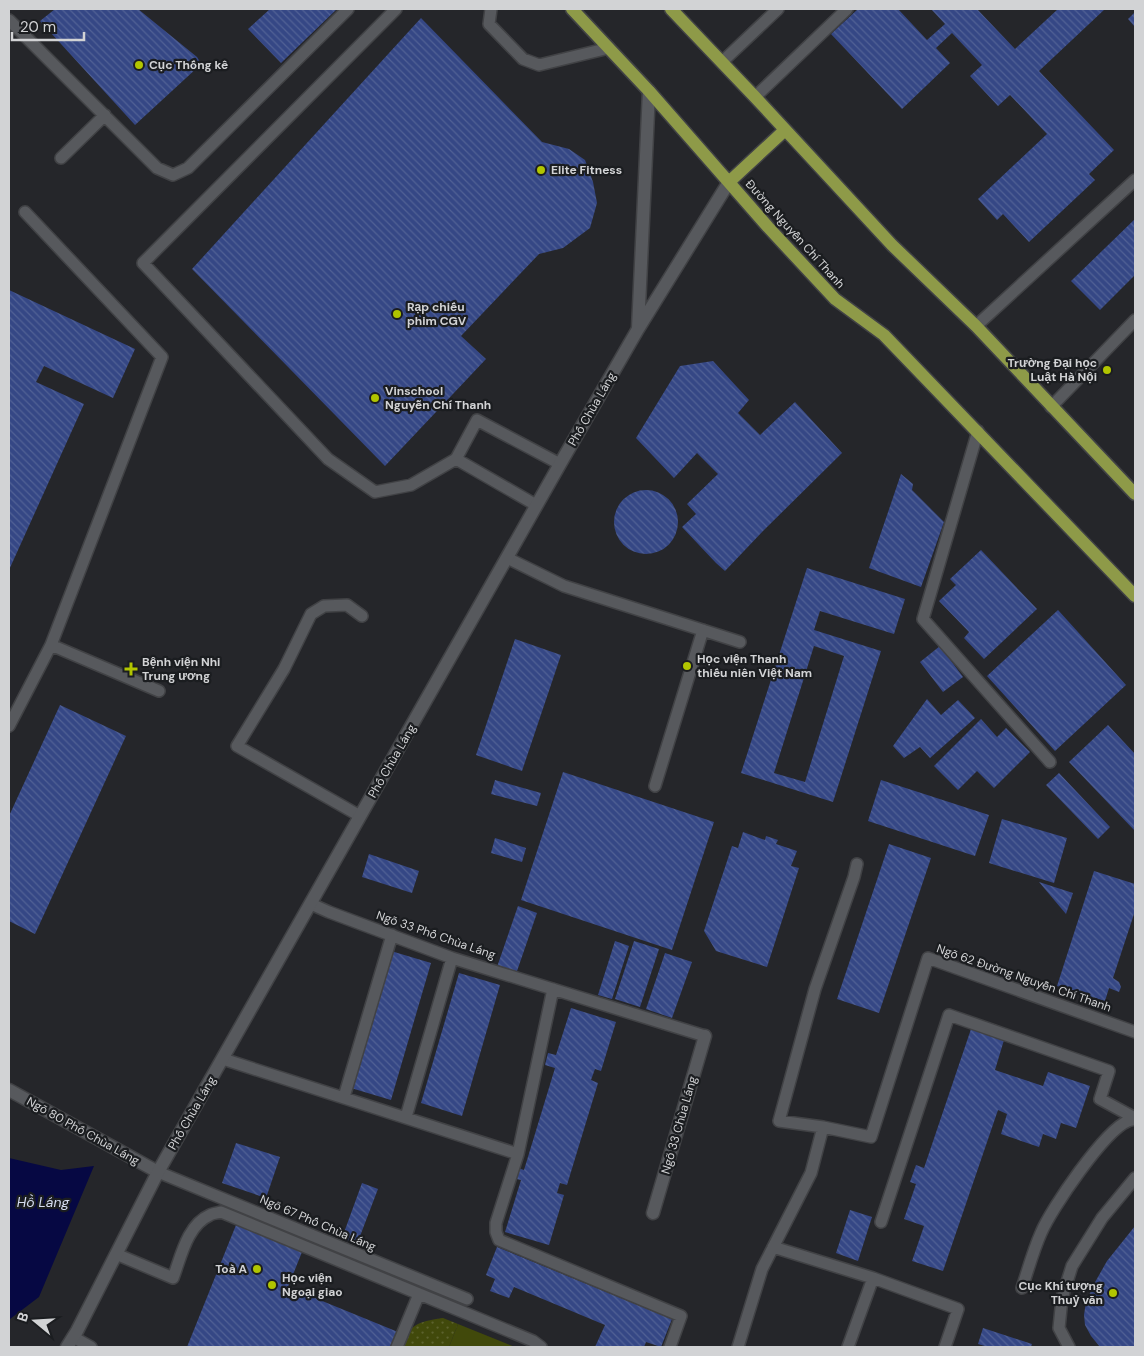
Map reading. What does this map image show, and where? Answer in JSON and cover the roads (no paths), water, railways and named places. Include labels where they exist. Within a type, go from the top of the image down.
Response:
[{"type":"main road","name":"Đường Nguyễn Chí Thanh","points":[[572,9],[650,91],[785,246],[835,299],[884,335],[1135,596]]},
{"type":"main road","points":[[671,9],[892,245],[976,326],[1135,494]]},
{"type":"main road","points":[[729,182],[785,130]]},
{"type":"street","points":[[638,329],[650,91]]},
{"type":"street","name":"Phố Chùa Láng","points":[[70,1342],[158,1172],[536,505],[638,329],[729,182]]},
{"type":"street","name":"Ngõ 33 Chùa Láng","points":[[653,1213],[705,1036]]},
{"type":"street","name":"Ngõ 80 Phố Chùa Láng","points":[[9,1090],[158,1172]]},
{"type":"lane","points":[[9,20],[157,168],[174,175],[188,168],[348,9]]},
{"type":"lane","points":[[396,9],[143,263],[328,459],[375,492],[412,485],[456,459],[477,420],[560,464]]},
{"type":"lane","points":[[491,9],[489,24],[523,59],[539,65],[609,48]]},
{"type":"lane","points":[[722,62],[778,9]]},
{"type":"lane","points":[[755,97],[847,9]]},
{"type":"lane","points":[[61,158],[105,115]]},
{"type":"lane","points":[[976,326],[1135,180]]},
{"type":"lane","points":[[9,726],[51,645],[162,357],[25,212]]},
{"type":"lane","points":[[1052,407],[1135,320]]},
{"type":"lane","points":[[978,431],[923,619],[1050,762]]},
{"type":"lane","points":[[456,459],[536,505]]},
{"type":"lane","points":[[506,558],[564,586],[740,642]]},
{"type":"lane","points":[[360,816],[238,746],[284,669],[311,614],[324,606],[347,605],[362,616]]},
{"type":"lane","points":[[654,786],[704,630]]},
{"type":"lane","points":[[51,645],[159,690]]},
{"type":"lane","name":"Ngõ 62 Đường Nguyễn Chí Thanh","points":[[857,864],[815,989],[779,1121],[871,1137],[928,958],[1135,1032]]},
{"type":"lane","name":"Ngõ 33 Phố Chùa Láng","points":[[311,904],[452,958],[705,1036]]},
{"type":"lane","points":[[344,1097],[392,935]]},
{"type":"lane","points":[[406,1117],[452,958]]},
{"type":"lane","points":[[553,989],[518,1154],[496,1223],[496,1232],[499,1240],[681,1316],[670,1347]]},
{"type":"lane","points":[[881,1222],[949,1015],[1109,1070],[1100,1099],[1135,1119]]},
{"type":"lane","points":[[223,1059],[518,1154]]},
{"type":"lane","points":[[1022,1288],[1041,1232],[1056,1205],[1101,1145],[1123,1124],[1135,1119]]},
{"type":"lane","points":[[738,1347],[762,1269],[811,1173],[823,1128]]},
{"type":"lane","name":"Ngõ 67 Phố Chùa Láng","points":[[158,1172],[467,1299]]},
{"type":"lane","points":[[1069,1347],[1060,1328],[1062,1298],[1072,1266],[1102,1218],[1135,1178]]},
{"type":"lane","points":[[116,1254],[172,1278],[189,1235],[209,1215],[221,1212],[533,1341],[541,1347]]},
{"type":"lane","points":[[773,1247],[873,1278],[958,1309],[945,1347]]},
{"type":"lane","points":[[848,1347],[873,1278]]},
{"type":"lane","points":[[397,1347],[419,1294]]},
{"type":"lane","points":[[70,1342],[91,1347]]},
{"type":"water","name":"Hồ Láng","points":[[9,1158],[61,1170],[94,1166],[39,1297],[10,1319],[9,1318]]},
{"type":"place","name":"Cục Thống kê","points":[[139,65]]},
{"type":"place","name":"Elite Fitness","points":[[541,170]]},
{"type":"place","name":"Rạp chiếu phim CGV","points":[[397,314]]},
{"type":"place","name":"Trường Đại học Luật Hà Nội","points":[[1107,370]]},
{"type":"place","name":"Vinschool Nguyễn Chí Thanh","points":[[375,398]]},
{"type":"place","name":"Học viện Thanh thiếu niên Việt Nam","points":[[687,666]]},
{"type":"place","name":"Bệnh viện Nhi Trung ương","points":[[131,669]]},
{"type":"place","name":"Toà A","points":[[257,1269]]},
{"type":"place","name":"Học viện Ngoại giao","points":[[272,1285]]},
{"type":"place","name":"Cục Khí tượng Thuỷ văn","points":[[1113,1293]]}]
